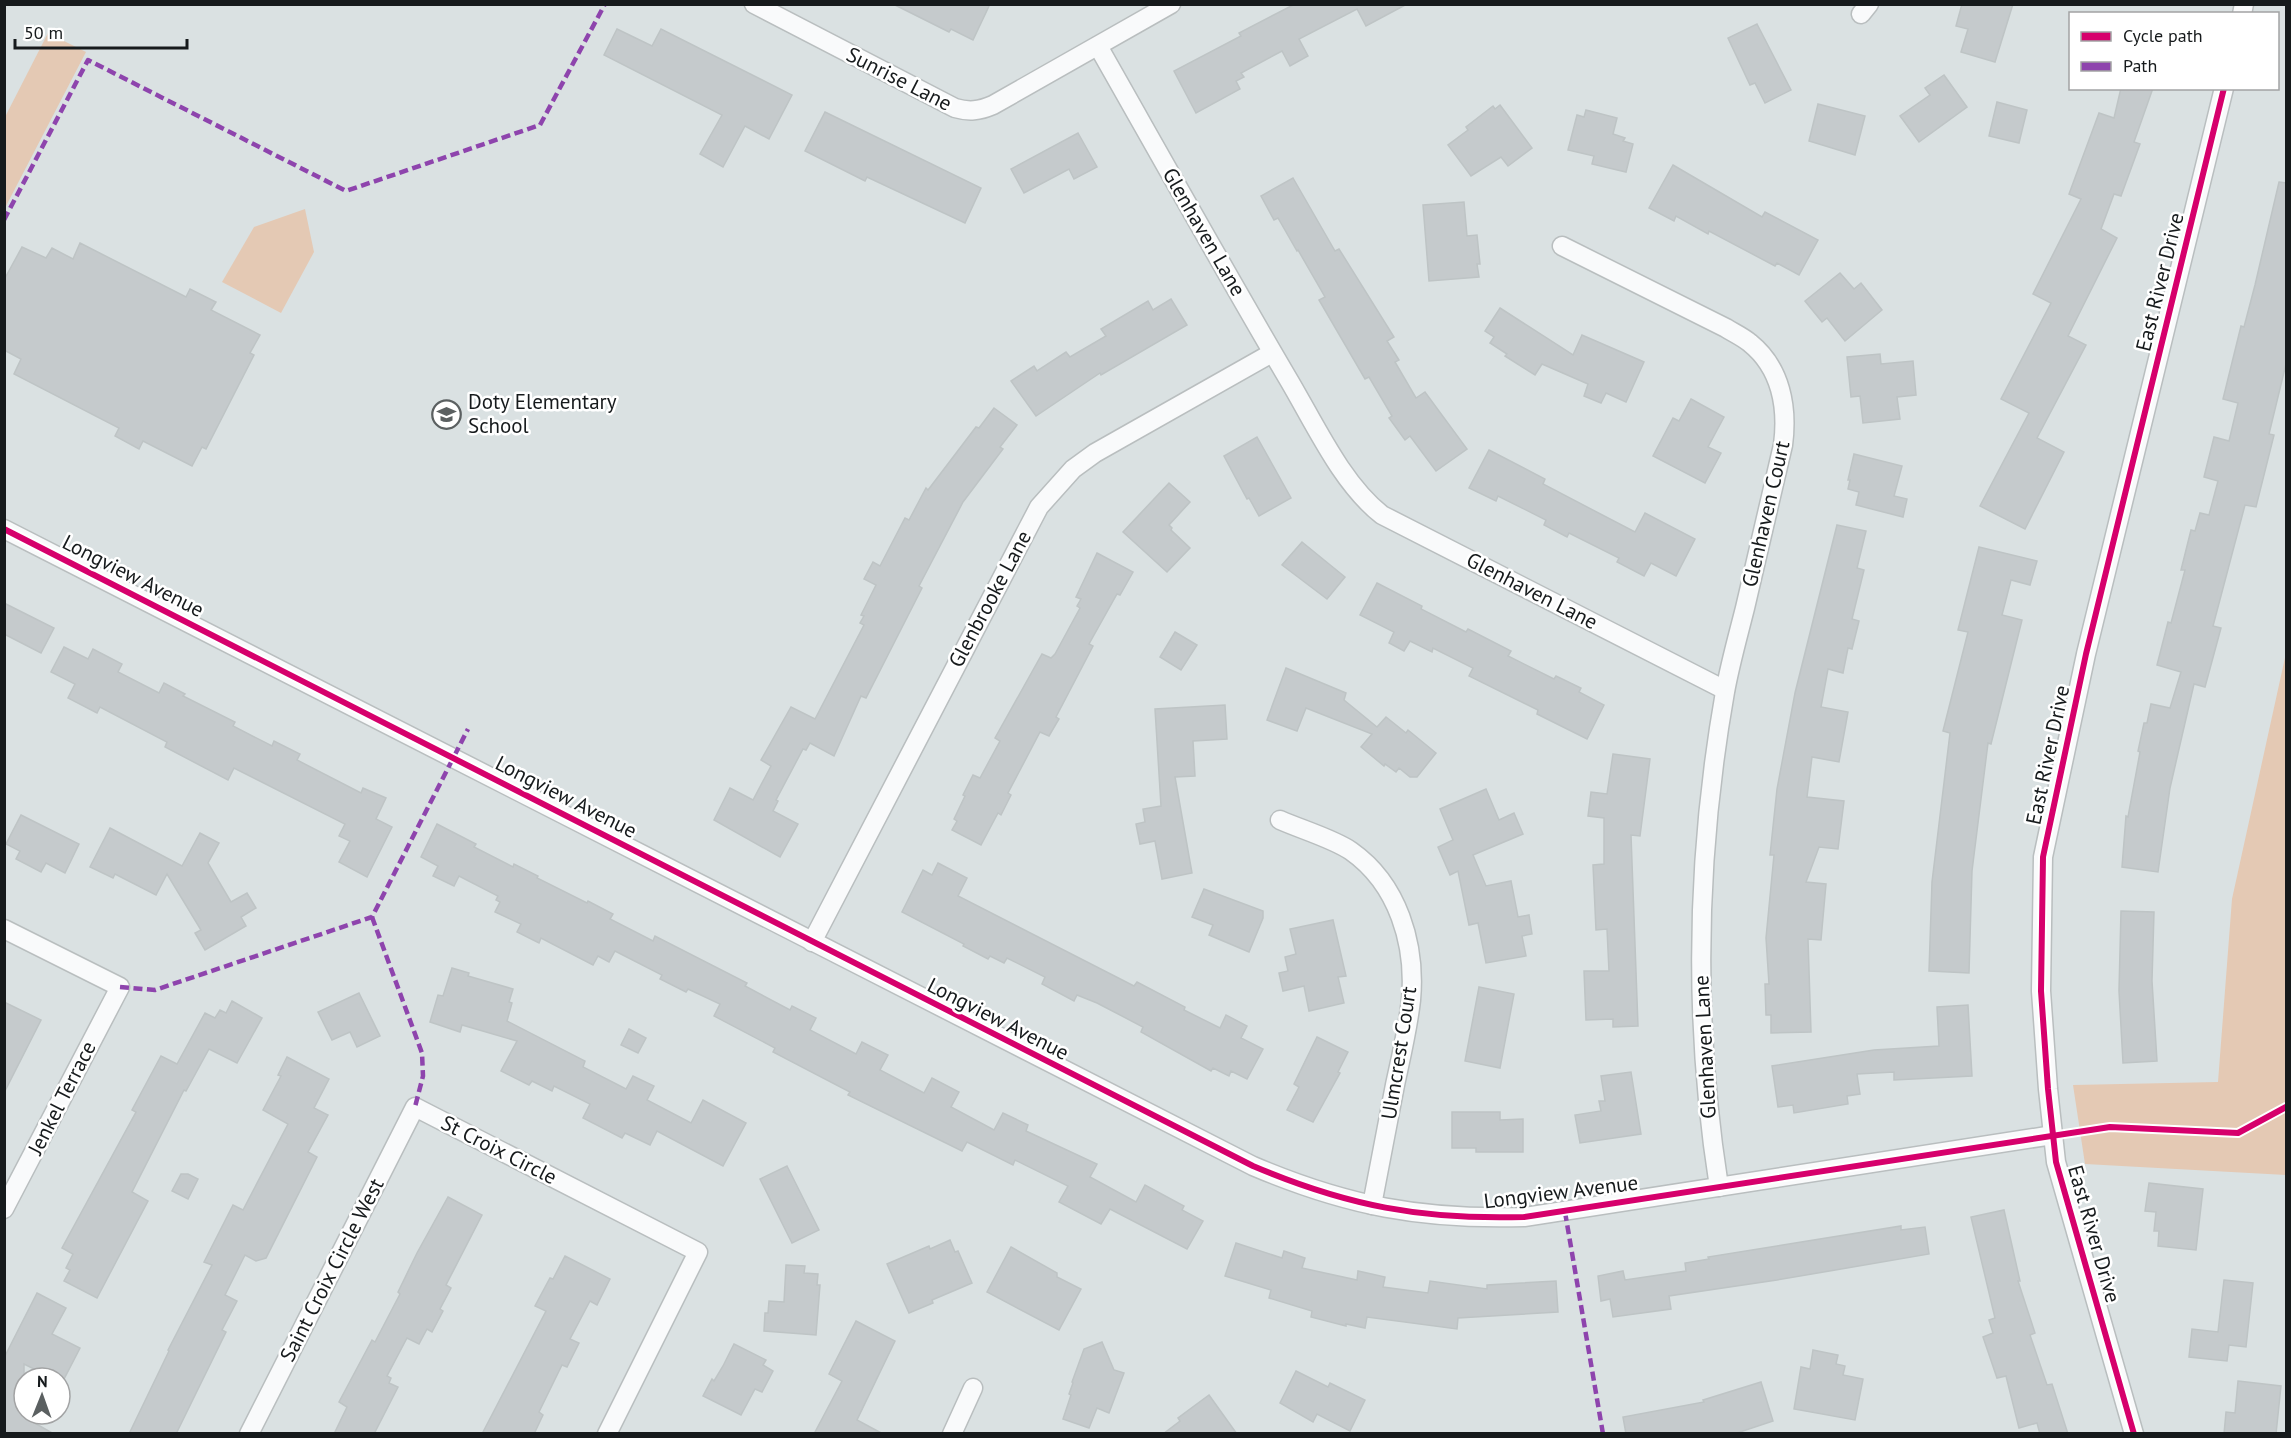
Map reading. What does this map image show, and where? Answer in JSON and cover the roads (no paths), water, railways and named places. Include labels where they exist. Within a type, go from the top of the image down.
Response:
[{"type":"street","name":"Sunrise Lane","points":[[754,4],[955,108],[965,111],[983,109],[993,105],[1171,4]]},
{"type":"street","name":"Glenhaven Lane","points":[[1098,46],[1348,481],[1368,504],[1382,515],[1725,690],[1702,880],[1700,944],[1704,1062],[1709,1123],[1719,1187]]},
{"type":"street","name":"East River Drive","points":[[2134,1434],[2056,1162],[2041,991],[2043,857],[2086,654],[2224,90]]},
{"type":"street","name":"Glenhaven Court","points":[[1562,246],[1726,328],[1750,343],[1772,367],[1782,395],[1786,423],[1783,445],[1725,690]]},
{"type":"street","name":"Glenbrooke Lane","points":[[812,942],[1027,528],[1044,501],[1073,469],[1095,453],[1272,352]]},
{"type":"street","name":"Longview Avenue","points":[[4,529],[1253,1166],[1314,1191],[1424,1215],[1475,1218],[1524,1217],[2053,1135]]},
{"type":"street","name":"Ulmcrest Court","points":[[1280,820],[1350,849],[1383,882],[1396,903],[1403,924],[1409,953],[1411,1000],[1372,1205]]},
{"type":"street","name":"Jenkel Terrace","points":[[4,929],[120,987],[4,1209]]},
{"type":"street","name":"St Croix Circle","points":[[415,1107],[698,1252],[607,1434]]},
{"type":"street","name":"Saint Croix Circle West","points":[[249,1434],[415,1107]]},
{"type":"street","points":[[952,1434],[973,1388]]},
{"type":"place","name":"Doty Elementary School","points":[[447,414]]}]
